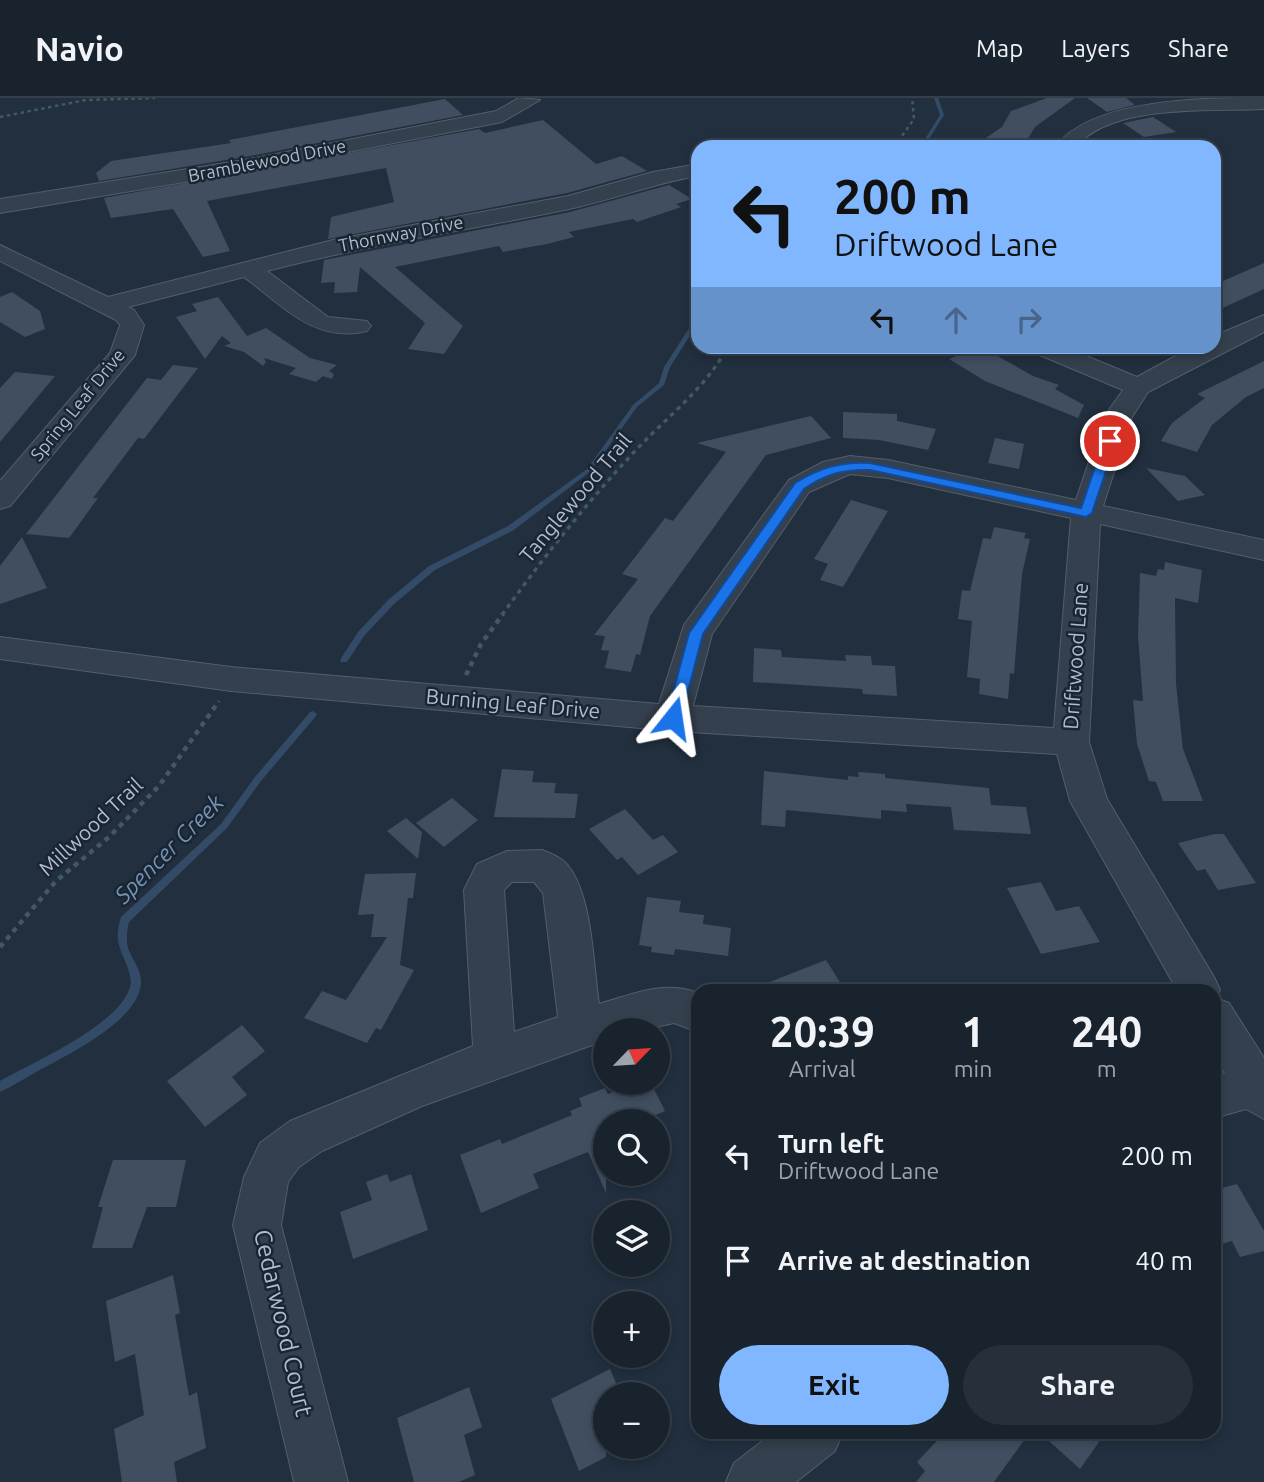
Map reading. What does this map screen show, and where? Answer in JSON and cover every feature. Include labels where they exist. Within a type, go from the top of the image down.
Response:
[{"type":"street","name":"Bramblewood Drive","points":[[0,206],[223,170],[502,116],[530,100]]},
{"type":"street","points":[[1068,140],[1080,127],[1120,113],[1264,103]]},
{"type":"street","name":"Thornway Drive","points":[[105,305],[248,268],[414,230],[570,202],[660,176],[691,171]]},
{"type":"street","name":"Spring Leaf Drive","points":[[0,252],[125,314],[132,325],[122,355],[0,500]]},
{"type":"street","points":[[248,268],[322,324],[358,326]]},
{"type":"street","name":"Driftwood Lane","points":[[1221,343],[1264,322]]},
{"type":"street","points":[[1058,354],[1138,387]]},
{"type":"street","name":"Driftwood Lane","points":[[1196,984],[1089,801],[1071,742],[1086,513],[1118,417],[1138,387],[1199,354]]},
{"type":"street","points":[[673,718],[696,633],[799,486],[818,474],[850,465],[870,467],[1264,550]]},
{"type":"street","name":"Burning Leaf Drive","points":[[0,648],[231,679],[673,718],[1071,742]]},
{"type":"street","points":[[497,1059],[491,1022],[484,890],[491,875],[507,867],[542,866],[555,877],[563,893],[580,1029]]},
{"type":"street","name":"Cedarwood Court","points":[[321,1482],[257,1225],[262,1184],[283,1151],[312,1132],[580,1029],[675,1004],[691,1010]]},
{"type":"street","points":[[1221,1034],[1244,1094]]},
{"type":"street","points":[[753,1482],[807,1439]]},
{"type":"path","points":[[0,117],[86,100],[155,98]]},
{"type":"path","points":[[900,140],[912,125],[915,107],[912,98]]},
{"type":"path","name":"Tanglewood Trail","points":[[463,682],[481,644],[534,571],[615,472],[716,369],[724,354]]},
{"type":"path","name":"Millwood Trail","points":[[0,947],[56,881],[109,837],[159,786],[225,693]]},
{"type":"building","points":[[1047,98],[1075,98],[1035,127],[1027,140],[983,140],[1002,127],[1011,111]]},
{"type":"building","points":[[1087,98],[1126,98],[1135,105],[1107,112]]},
{"type":"building","points":[[445,99],[463,115],[250,156],[99,181],[96,173],[111,161],[231,143],[229,140]]},
{"type":"building","points":[[1153,117],[1176,132],[1144,137],[1123,123]]},
{"type":"building","points":[[543,120],[596,164],[622,156],[647,171],[567,193],[328,239],[331,217],[394,202],[386,168],[207,201],[230,251],[203,257],[173,209],[111,218],[104,198],[479,129],[485,133]]},
{"type":"building","points":[[669,185],[691,198],[676,204],[681,207],[637,222],[633,219],[569,232],[574,237],[547,244],[503,252],[499,246],[395,267],[463,326],[444,354],[408,349],[425,323],[360,267],[357,292],[334,293],[335,282],[321,283],[324,260],[570,212]]},
{"type":"building","points":[[1264,263],[1264,289],[1221,309],[1221,282]]},
{"type":"building","points":[[12,292],[40,311],[45,329],[25,337],[0,322],[0,297]]},
{"type":"building","points":[[218,297],[247,336],[266,328],[310,358],[337,365],[329,371],[334,374],[332,379],[323,376],[316,382],[289,374],[296,368],[264,358],[266,362],[263,366],[244,352],[224,346],[231,343],[222,336],[205,359],[176,317],[197,311],[192,304]]},
{"type":"building","points":[[961,354],[994,354],[1033,376],[1059,385],[1055,389],[1084,405],[1078,418],[985,381],[949,359]]},
{"type":"building","points":[[1264,361],[1264,388],[1246,397],[1212,425],[1197,452],[1161,441],[1172,423],[1205,398],[1197,394]]},
{"type":"building","points":[[173,365],[198,368],[144,439],[138,438],[93,498],[98,498],[69,538],[26,534],[147,378],[161,380]]},
{"type":"building","points":[[15,372],[55,376],[0,442],[0,388]]},
{"type":"building","points":[[843,412],[897,414],[897,421],[936,429],[928,450],[879,440],[843,438]]},
{"type":"building","points":[[811,416],[831,438],[766,455],[650,616],[640,655],[636,654],[631,672],[605,668],[609,651],[601,650],[605,636],[594,635],[638,579],[622,574],[665,518],[673,521],[726,452],[697,443]]},
{"type":"building","points":[[995,438],[1024,444],[1019,469],[988,463]]},
{"type":"building","points":[[1146,468],[1185,476],[1205,495],[1178,501]]},
{"type":"building","points":[[851,500],[888,511],[843,587],[820,580],[828,564],[814,559]]},
{"type":"building","points":[[994,527],[1026,533],[1024,538],[1030,539],[1022,574],[1014,674],[1010,673],[1008,699],[979,694],[980,679],[967,677],[972,621],[958,619],[962,590],[970,591],[983,538],[991,539]]},
{"type":"building","points":[[22,537],[47,588],[0,604],[0,566]]},
{"type":"building","points":[[1165,562],[1202,570],[1198,603],[1175,598],[1176,684],[1183,749],[1203,801],[1163,801],[1156,782],[1149,781],[1137,744],[1133,700],[1143,701],[1138,636],[1140,573],[1156,576],[1158,569],[1164,570]]},
{"type":"building","points":[[754,648],[781,650],[782,657],[846,661],[845,655],[871,656],[872,665],[895,666],[897,696],[863,694],[862,689],[753,682]]},
{"type":"building","points":[[502,769],[534,771],[532,782],[556,783],[554,793],[578,794],[575,818],[494,817]]},
{"type":"building","points":[[764,771],[848,780],[848,776],[859,777],[858,772],[885,774],[885,778],[989,788],[991,805],[1026,807],[1031,834],[954,830],[951,807],[906,804],[907,812],[881,810],[881,819],[786,810],[785,827],[761,825]]},
{"type":"building","points":[[452,798],[478,820],[444,847],[416,823]]},
{"type":"building","points":[[625,809],[653,840],[663,835],[678,852],[638,875],[622,857],[617,860],[589,829]]},
{"type":"building","points":[[406,818],[422,832],[418,859],[387,831]]},
{"type":"building","points":[[1224,834],[1256,883],[1218,890],[1205,869],[1197,871],[1178,843]]},
{"type":"building","points":[[416,873],[413,898],[408,898],[400,965],[414,970],[381,1030],[376,1028],[367,1043],[304,1018],[322,991],[346,1000],[387,937],[371,937],[374,914],[358,915],[365,874]]},
{"type":"building","points":[[1041,882],[1056,911],[1079,906],[1100,942],[1041,954],[1007,888]]},
{"type":"building","points":[[647,897],[681,901],[679,912],[704,915],[703,924],[731,928],[728,956],[675,949],[674,955],[651,952],[652,947],[639,945]]},
{"type":"building","points":[[826,960],[841,984],[765,984]]},
{"type":"building","points":[[242,1025],[265,1051],[232,1077],[247,1095],[205,1127],[167,1081]]},
{"type":"building","points":[[593,1093],[593,1096],[658,1096],[664,1109],[593,1109],[593,1163],[588,1152],[533,1174],[539,1188],[481,1213],[460,1155],[500,1139],[502,1144],[572,1115],[570,1111],[582,1106],[579,1098]]},
{"type":"building","points":[[113,1160],[186,1160],[176,1207],[147,1207],[132,1248],[92,1248],[103,1207],[98,1207]]},
{"type":"building","points":[[387,1174],[390,1182],[411,1174],[428,1230],[353,1259],[340,1212],[372,1200],[366,1182]]},
{"type":"building","points":[[1237,1184],[1264,1231],[1264,1251],[1240,1257],[1232,1241],[1221,1244],[1221,1188]]},
{"type":"building","points":[[173,1275],[180,1313],[175,1315],[189,1396],[197,1392],[206,1448],[174,1462],[177,1482],[122,1482],[114,1429],[144,1415],[135,1354],[115,1362],[106,1301]]},
{"type":"building","points":[[610,1369],[616,1382],[593,1382],[593,1459],[602,1459],[579,1471],[551,1399]]},
{"type":"building","points":[[469,1387],[482,1427],[464,1435],[475,1475],[459,1482],[414,1482],[397,1418]]},
{"type":"building","points":[[938,1439],[1025,1439],[994,1482],[916,1482],[925,1471],[917,1462]]},
{"type":"building","points":[[1047,1439],[1096,1439],[1099,1442],[1080,1469]]},
{"type":"waterway","name":"Spencer Creek","points":[[926,140],[942,115],[936,98]]},
{"type":"waterway","name":"Spencer Creek","points":[[344,660],[361,634],[391,602],[432,568],[511,528],[589,470],[635,406],[662,384],[667,367],[691,330]]},
{"type":"waterway","name":"Spencer Creek","points":[[0,1087],[78,1044],[117,1016],[130,1002],[136,981],[123,947],[124,920],[224,826],[258,779],[313,714]]},
{"type":"route","points":[[673,718],[696,633],[799,486],[818,474],[850,465],[888,469],[1086,513],[1110,441]]}]
